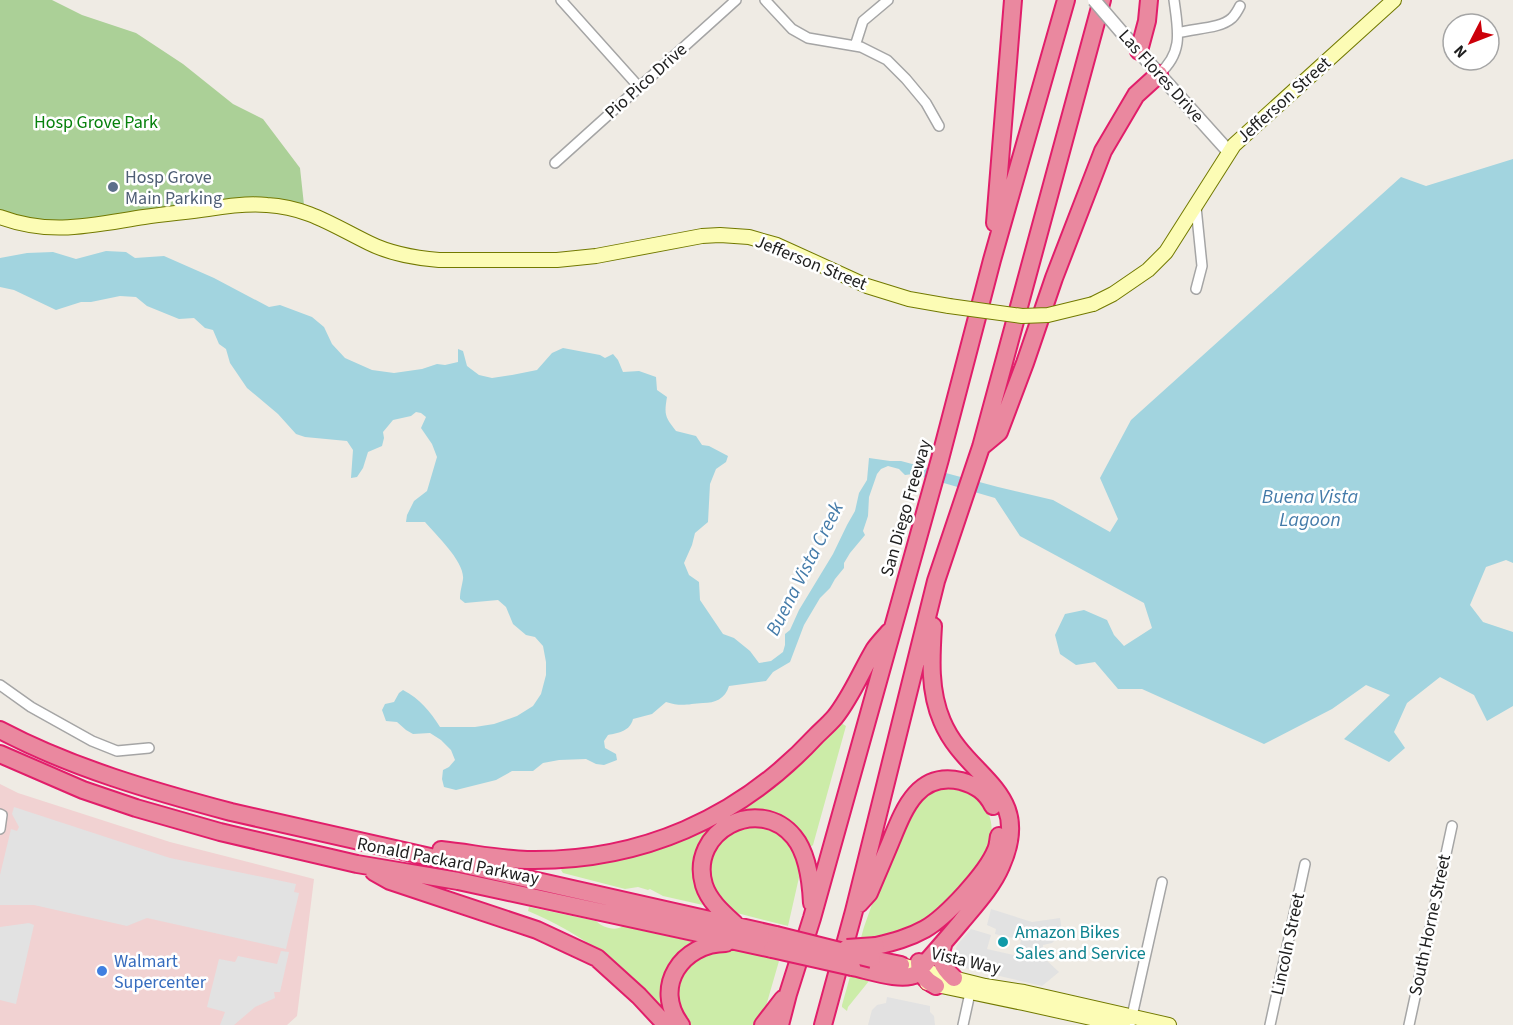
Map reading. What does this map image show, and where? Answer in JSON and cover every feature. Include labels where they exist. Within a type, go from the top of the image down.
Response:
[{"type":"highway","points":[[992,260],[1013,0]]},
{"type":"highway","name":"San Diego Freeway","points":[[780,1025],[812,918],[940,459],[992,260],[1066,0]]},
{"type":"highway","points":[[823,1025],[854,911],[936,581],[981,447],[1102,0]]},
{"type":"highway","points":[[1139,51],[1147,21],[1149,0]]},
{"type":"highway","points":[[981,447],[999,432],[1103,150],[1136,95],[1159,74]]},
{"type":"highway","points":[[899,971],[913,977],[986,891],[1007,852],[1011,830],[1006,805],[956,744],[943,724],[934,702],[931,663],[936,581]]},
{"type":"highway","points":[[374,844],[528,860],[586,857],[619,852],[675,835],[732,806],[780,771],[801,752],[835,717],[875,648],[893,627]]},
{"type":"highway","name":"Ronald Packard Parkway","points":[[0,730],[96,771],[166,795],[231,812],[738,926],[774,942],[872,958]]},
{"type":"highway","name":"Ronald Packard Parkway","points":[[0,754],[83,790],[220,832],[357,864],[458,881],[744,943],[774,942],[825,947]]},
{"type":"highway","points":[[854,911],[869,893],[903,810],[916,794],[942,779],[966,782],[986,794],[997,813],[1000,828],[996,850],[985,869],[939,919],[922,931],[872,958]]},
{"type":"highway","points":[[738,926],[710,897],[704,885],[702,871],[704,857],[715,835],[724,827],[746,818],[772,821],[794,836],[809,870],[812,918]]},
{"type":"highway","points":[[357,864],[390,881],[537,930],[597,958],[639,996],[666,1025]]},
{"type":"highway","points":[[936,986],[920,970],[920,958],[922,952],[954,915],[961,897]]},
{"type":"highway","points":[[944,942],[941,960],[945,969],[954,978]]},
{"type":"highway","points":[[681,1025],[672,1009],[670,994],[673,975],[680,964],[702,947],[714,943],[744,943]]},
{"type":"highway","name":"Vista Way","points":[[825,947],[872,958],[899,971]]},
{"type":"highway","points":[[763,1025],[788,994]]},
{"type":"main road","name":"Jefferson Street","points":[[0,217],[18,224],[47,228],[79,227],[235,205],[267,205],[301,211],[330,222],[389,252],[439,260],[557,260],[596,256],[702,236],[749,237],[777,245],[867,286],[909,299],[1022,316],[1048,315],[1093,304],[1113,294],[1148,270],[1166,252],[1234,145],[1394,0]]},
{"type":"main road","name":"Vista Way","points":[[920,970],[1023,998],[1129,1022],[1169,1025]]},
{"type":"main road","name":"Vista Way","points":[[899,971],[936,986],[970,993],[1023,998]]},
{"type":"street","points":[[561,0],[639,87]]},
{"type":"street","name":"Pio Pico Drive","points":[[555,163],[736,0]]},
{"type":"street","points":[[765,0],[792,29],[808,38],[861,47],[888,60],[926,103],[939,126]]},
{"type":"street","points":[[855,46],[863,21],[888,0]]},
{"type":"street","name":"Las Flores Drive","points":[[1094,0],[1229,152]]},
{"type":"street","points":[[1159,74],[1168,66],[1177,46],[1178,33],[1174,0]]},
{"type":"street","points":[[1178,33],[1221,25],[1233,18],[1240,6]]},
{"type":"street","points":[[1196,207],[1202,266],[1196,289]]},
{"type":"street","points":[[0,685],[31,707],[92,741],[117,751],[148,748]]},
{"type":"street","points":[[0,814],[2,815],[0,829]]},
{"type":"street","name":"South Horne Street","points":[[1409,1025],[1452,826]]},
{"type":"street","name":"Lincoln Street","points":[[1270,1025],[1305,864]]},
{"type":"street","points":[[1129,1022],[1162,882]]},
{"type":"street","points":[[963,1025],[970,993]]},
{"type":"shaded area","points":[[0,784],[18,793],[170,842],[314,879],[297,1016],[287,1025],[0,1025]]},
{"type":"shaded area","points":[[14,807],[170,858],[296,884],[294,892],[299,893],[286,949],[147,918],[127,926],[34,905],[0,905],[0,875],[11,829],[17,831],[19,827],[12,814]]},
{"type":"shaded area","points":[[991,909],[1032,922],[1060,918],[1062,933],[1052,943],[1043,945],[1042,956],[1059,972],[1042,986],[961,967],[957,964],[953,960],[957,945],[971,929],[991,935],[987,949],[1018,956],[1021,940],[995,934],[996,929],[987,925]]},
{"type":"shaded area","points":[[29,923],[34,925],[16,1004],[0,1000],[0,927]]},
{"type":"shaded area","points":[[281,951],[289,952],[280,992],[274,992],[275,998],[255,1007],[234,1025],[220,1025],[225,1012],[207,1007],[219,959],[235,962],[238,956],[277,964]]},
{"type":"shaded area","points":[[887,997],[930,1006],[935,1025],[868,1025],[872,1010],[877,1005],[886,1003]]},
{"type":"green space","name":"Hosp Grove Park","points":[[0,0],[52,0],[82,15],[136,33],[183,64],[233,104],[263,119],[300,168],[304,205],[268,199],[76,223],[39,223],[0,213]]},
{"type":"green space","points":[[838,721],[846,726],[813,845],[808,849],[799,836],[738,815],[697,871],[703,905],[663,896],[650,889],[638,887],[625,889],[563,873],[561,870],[565,865],[589,863],[768,790],[793,769]]},
{"type":"green space","points":[[942,788],[963,790],[980,801],[988,812],[991,824],[988,846],[969,877],[935,913],[912,927],[877,937],[863,979],[869,981],[847,1011],[842,1005],[876,893],[914,807],[929,793]]},
{"type":"green space","points":[[755,822],[785,834],[800,863],[800,873],[788,926],[733,912],[714,894],[708,864],[720,838]]},
{"type":"green space","points":[[529,907],[596,921],[609,928],[616,929],[623,926],[694,942],[667,1007],[661,1009],[617,965],[584,940],[528,911]]},
{"type":"green space","points":[[718,948],[740,950],[779,961],[764,1013],[756,1025],[687,1025],[675,996],[685,966]]},
{"type":"water","name":"Buena Vista Lagoon","points":[[1513,159],[1513,563],[1506,560],[1486,567],[1470,605],[1483,622],[1513,632],[1513,706],[1487,721],[1474,695],[1440,677],[1407,703],[1394,732],[1405,748],[1389,762],[1344,739],[1390,695],[1366,685],[1332,709],[1264,744],[1142,689],[1118,689],[1095,662],[1076,665],[1060,654],[1055,635],[1065,614],[1084,610],[1107,620],[1114,635],[1124,646],[1152,628],[1144,603],[1020,536],[995,498],[913,474],[905,475],[899,469],[888,466],[877,474],[869,497],[868,516],[863,531],[865,535],[850,553],[844,563],[844,568],[820,598],[804,625],[790,662],[773,672],[766,681],[729,686],[722,697],[712,702],[680,705],[666,702],[652,714],[633,719],[627,729],[608,735],[604,741],[605,748],[616,754],[617,760],[604,765],[586,759],[559,760],[543,763],[533,771],[512,771],[496,780],[456,790],[444,787],[443,770],[455,760],[451,750],[430,733],[413,734],[397,722],[386,721],[382,710],[385,704],[394,702],[403,690],[424,706],[440,727],[475,727],[494,724],[517,716],[533,706],[541,694],[546,675],[546,662],[543,646],[535,637],[526,635],[513,624],[506,607],[498,600],[465,603],[460,599],[463,579],[455,557],[425,522],[406,522],[414,501],[427,491],[437,457],[432,444],[421,428],[426,417],[416,412],[411,416],[393,420],[383,432],[382,446],[368,452],[363,468],[357,477],[351,478],[353,450],[347,441],[296,434],[278,414],[247,388],[230,363],[226,349],[219,344],[213,330],[205,328],[194,318],[179,319],[147,306],[136,297],[120,296],[81,302],[56,310],[14,290],[0,287],[0,258],[27,253],[53,252],[76,259],[106,251],[126,252],[135,258],[164,256],[214,278],[269,307],[280,305],[312,317],[324,327],[332,344],[345,358],[372,370],[394,373],[458,362],[458,349],[463,351],[467,366],[479,375],[492,378],[537,370],[552,353],[563,348],[605,358],[613,354],[623,372],[639,371],[656,377],[657,390],[667,397],[666,416],[676,431],[696,436],[702,445],[709,446],[728,456],[726,462],[716,469],[710,484],[708,522],[695,533],[684,563],[689,575],[699,582],[700,600],[723,634],[734,638],[750,651],[759,663],[771,661],[783,652],[785,634],[790,630],[855,511],[859,493],[867,480],[869,458],[901,461],[1053,500],[1110,532],[1118,519],[1100,478],[1131,420],[1401,177],[1426,186]]},
{"type":"place","name":"Hosp Grove Main Parking","points":[[113,187]]},
{"type":"place","name":"Amazon Bikes Sales and Service","points":[[1003,942]]},
{"type":"place","name":"Walmart Supercenter","points":[[102,971]]},
{"type":"water label","name":"Buena Vista Creek","points":[[805,569]]}]
